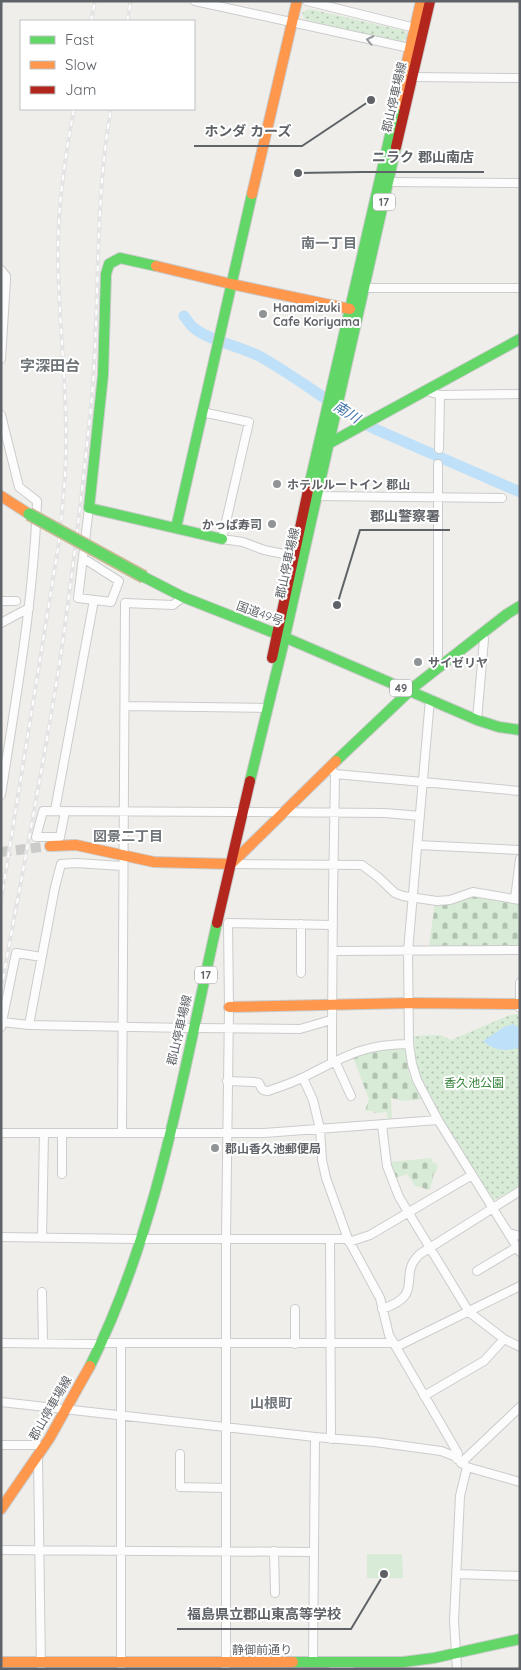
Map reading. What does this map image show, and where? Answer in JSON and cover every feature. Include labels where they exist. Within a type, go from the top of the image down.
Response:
[{"type":"main road","points":[[176,528],[297,1]]},
{"type":"main road","name":"郡山停車場線","points":[[419,29],[421,1]]},
{"type":"main road","name":"郡山停車場線","points":[[1,1509],[64,1409],[114,1314],[138,1239],[167,1133],[264,707],[315,496],[350,309],[419,29],[430,1]]},
{"type":"main road","name":"郡山停車場線","points":[[332,405],[364,288],[389,182],[412,77],[414,49]]},
{"type":"main road","points":[[222,539],[89,508],[103,375],[106,274],[109,264],[120,258],[128,259],[231,284],[350,309]]},
{"type":"main road","points":[[324,443],[427,391],[520,339]]},
{"type":"main road","name":"郡山停車場線","points":[[281,636],[294,556],[324,443]]},
{"type":"main road","name":"国道49号","points":[[1,496],[30,514],[183,597],[281,636],[477,720],[499,727],[520,730]]},
{"type":"main road","points":[[50,846],[76,845],[123,862],[228,864],[332,770],[409,691],[482,633],[520,606]]},
{"type":"main road","points":[[229,1006],[331,1006],[410,1003],[519,1005]]},
{"type":"main road","name":"郡山停車場線","points":[[1,1498],[38,1450]]},
{"type":"main road","name":"静御前通り","points":[[1,1662],[41,1665],[121,1666],[226,1666],[314,1663],[348,1666],[403,1662],[457,1653],[520,1639]]},
{"type":"street","points":[[195,1],[414,49]]},
{"type":"street","points":[[307,1],[419,29]]},
{"type":"street","points":[[412,77],[520,78]]},
{"type":"street","points":[[389,182],[520,183]]},
{"type":"street","points":[[1,270],[6,280],[1,359]]},
{"type":"street","points":[[364,288],[520,288]]},
{"type":"street","points":[[427,391],[440,395],[520,394]]},
{"type":"street","points":[[439,449],[440,395]]},
{"type":"street","points":[[202,412],[249,422],[222,539],[243,542],[264,550],[294,556]]},
{"type":"street","points":[[1,415],[19,487],[37,501],[29,608],[1,795]]},
{"type":"street","points":[[438,464],[438,668]]},
{"type":"street","points":[[315,496],[502,498]]},
{"type":"street","points":[[83,558],[119,580],[111,602],[78,598],[89,508]]},
{"type":"street","points":[[122,1133],[125,603],[173,605],[183,597]]},
{"type":"street","points":[[55,810],[94,600]]},
{"type":"street","points":[[1,601],[16,601]]},
{"type":"street","points":[[1,623],[29,608]]},
{"type":"street","points":[[477,720],[484,639],[482,633]]},
{"type":"street","points":[[430,699],[408,950],[410,1044],[412,1064],[417,1080],[438,1120],[518,1249],[476,1271]]},
{"type":"street","points":[[125,706],[264,707]]},
{"type":"street","points":[[1,732],[10,733]]},
{"type":"street","points":[[351,1096],[334,1061],[331,1020],[334,812],[332,770],[520,790]]},
{"type":"street","points":[[65,812],[60,837],[36,837],[43,811],[55,810],[65,812],[334,812],[420,816]]},
{"type":"street","points":[[418,845],[520,850]]},
{"type":"street","points":[[228,864],[362,865],[378,877],[394,893],[412,898],[450,900],[473,892],[518,899],[520,859]]},
{"type":"street","points":[[29,1025],[61,864],[123,862]]},
{"type":"street","points":[[226,1666],[228,923],[333,925]]},
{"type":"street","points":[[301,924],[301,973]]},
{"type":"street","points":[[333,951],[520,950]]},
{"type":"street","points":[[42,957],[16,952],[2,1025],[300,1029],[331,1020]]},
{"type":"street","points":[[519,1005],[520,983]]},
{"type":"street","points":[[227,1081],[254,1082],[259,1084],[262,1089],[268,1091],[303,1078],[349,1054],[374,1047],[410,1044]]},
{"type":"street","points":[[303,1078],[313,1100],[320,1129],[322,1160],[326,1178],[348,1240],[380,1298],[389,1335],[462,1463],[454,1621],[457,1669]]},
{"type":"street","points":[[1,1133],[264,1133],[382,1126],[438,1120]]},
{"type":"street","points":[[382,1126],[387,1166],[400,1197],[469,1312],[504,1339],[520,1347]]},
{"type":"street","points":[[42,1238],[44,1133]]},
{"type":"street","points":[[62,1133],[62,1174]]},
{"type":"street","points":[[1,1237],[348,1240],[370,1234],[472,1175]]},
{"type":"street","points":[[382,1309],[399,1302],[407,1295],[413,1262],[430,1247],[520,1191]]},
{"type":"street","points":[[509,1233],[520,1236]]},
{"type":"street","points":[[330,1240],[331,1439]]},
{"type":"street","points":[[1,1343],[395,1345],[469,1312],[520,1286]]},
{"type":"street","points":[[42,1292],[43,1342]]},
{"type":"street","points":[[295,1309],[295,1344]]},
{"type":"street","points":[[424,1396],[484,1361],[504,1339]]},
{"type":"street","points":[[121,1344],[121,1666]]},
{"type":"street","points":[[1,1402],[434,1450],[450,1453],[462,1463],[520,1482]]},
{"type":"street","points":[[462,1463],[520,1407]]},
{"type":"street","points":[[314,1663],[315,1437]]},
{"type":"street","points":[[1,1445],[38,1450],[41,1665]]},
{"type":"street","points":[[180,1454],[180,1487],[226,1488]]},
{"type":"street","points":[[1,1550],[314,1552]]},
{"type":"street","points":[[274,1551],[275,1593]]},
{"type":"street","points":[[457,1574],[520,1576]]},
{"type":"street","points":[[333,1669],[348,1666]]},
{"type":"green space","points":[[309,9],[405,31],[407,39],[401,42],[307,20],[302,13]]},
{"type":"green space","points":[[473,894],[520,902],[520,947],[429,947],[435,902]]},
{"type":"green space","name":"香久池公園","points":[[520,1014],[520,1186],[494,1200],[443,1123],[422,1084],[416,1066],[414,1036],[440,1035],[451,1040],[510,1015]]},
{"type":"green space","points":[[402,1047],[405,1050],[410,1077],[422,1099],[404,1101],[391,1098],[392,1120],[388,1121],[387,1112],[373,1113],[373,1111],[365,1111],[369,1099],[352,1055],[365,1051]]},
{"type":"green space","points":[[431,1158],[433,1163],[436,1163],[438,1166],[434,1173],[430,1190],[415,1186],[407,1174],[394,1179],[390,1162]]},
{"type":"green space","points":[[367,1554],[402,1554],[403,1578],[367,1578]]},
{"type":"water","points":[[513,1024],[520,1028],[520,1047],[511,1050],[501,1050],[491,1047],[483,1041],[504,1027]]},
{"type":"waterway","name":"南川","points":[[184,316],[200,332],[261,357],[375,429],[520,492]]},
{"type":"tunnel","points":[[1,852],[50,846]]},
{"type":"railway","points":[[91,20],[95,1]]},
{"type":"railway","points":[[127,20],[131,1]]},
{"type":"railway","points":[[1,901],[59,542],[63,506],[66,423],[58,276],[58,234],[63,180],[74,110]]},
{"type":"railway","points":[[1,990],[38,792],[63,641],[75,545],[87,448],[93,378],[99,224],[105,147],[111,110]]},
{"type":"traffic: fast","points":[[309,486],[397,105]]},
{"type":"traffic: fast","points":[[250,781],[283,645],[396,147]]},
{"type":"traffic: fast","points":[[176,528],[252,194]]},
{"type":"traffic: fast","points":[[156,266],[120,258],[109,264],[106,274],[103,375],[89,508],[222,539]]},
{"type":"traffic: fast","points":[[323,443],[328,444],[520,339]]},
{"type":"traffic: fast","points":[[29,514],[144,577]]},
{"type":"traffic: fast","points":[[144,577],[183,597],[277,634],[477,720],[499,727],[520,730]]},
{"type":"traffic: fast","points":[[336,761],[415,686],[507,614],[520,606]]},
{"type":"traffic: fast","points":[[90,1366],[114,1313],[152,1204],[167,1149],[217,923]]},
{"type":"traffic: fast","points":[[293,1662],[403,1662],[434,1658],[520,1639]]},
{"type":"traffic: slow","points":[[252,194],[297,1]]},
{"type":"traffic: slow","points":[[397,105],[421,1]]},
{"type":"traffic: slow","points":[[156,266],[350,309]]},
{"type":"traffic: slow","points":[[1,496],[29,514]]},
{"type":"traffic: slow","points":[[50,846],[76,845],[154,862],[231,864],[336,761]]},
{"type":"traffic: slow","points":[[229,1007],[410,1003],[520,1004]]},
{"type":"traffic: slow","points":[[1,1509],[49,1439],[90,1366]]},
{"type":"traffic: slow","points":[[1,1662],[293,1662]]},
{"type":"traffic: jam","points":[[396,147],[430,1]]},
{"type":"traffic: jam","points":[[272,658],[309,486]]},
{"type":"traffic: jam","points":[[217,923],[250,781]]},
{"type":"place","name":"ホンダ カーズ","points":[[371,100]]},
{"type":"place","name":"ニラク 郡山南店","points":[[298,173]]},
{"type":"place","name":"Hanamizuki Cafe Koriyama","points":[[263,314]]},
{"type":"place","name":"ホテルルートイン 郡山","points":[[277,484]]},
{"type":"place","name":"かっぱ寿司","points":[[272,524]]},
{"type":"place","name":"郡山警察署","points":[[337,605]]},
{"type":"place","name":"サイゼリヤ","points":[[418,662]]},
{"type":"place","name":"郡山香久池郵便局","points":[[215,1148]]},
{"type":"place","name":"福島県立郡山東高等学校","points":[[384,1574]]},
{"type":"district","name":"南一丁目","points":[[329,243]]},
{"type":"district","name":"字深田台","points":[[50,365]]},
{"type":"district","name":"図景二丁目","points":[[128,836]]},
{"type":"district","name":"山根町","points":[[271,1403]]}]
